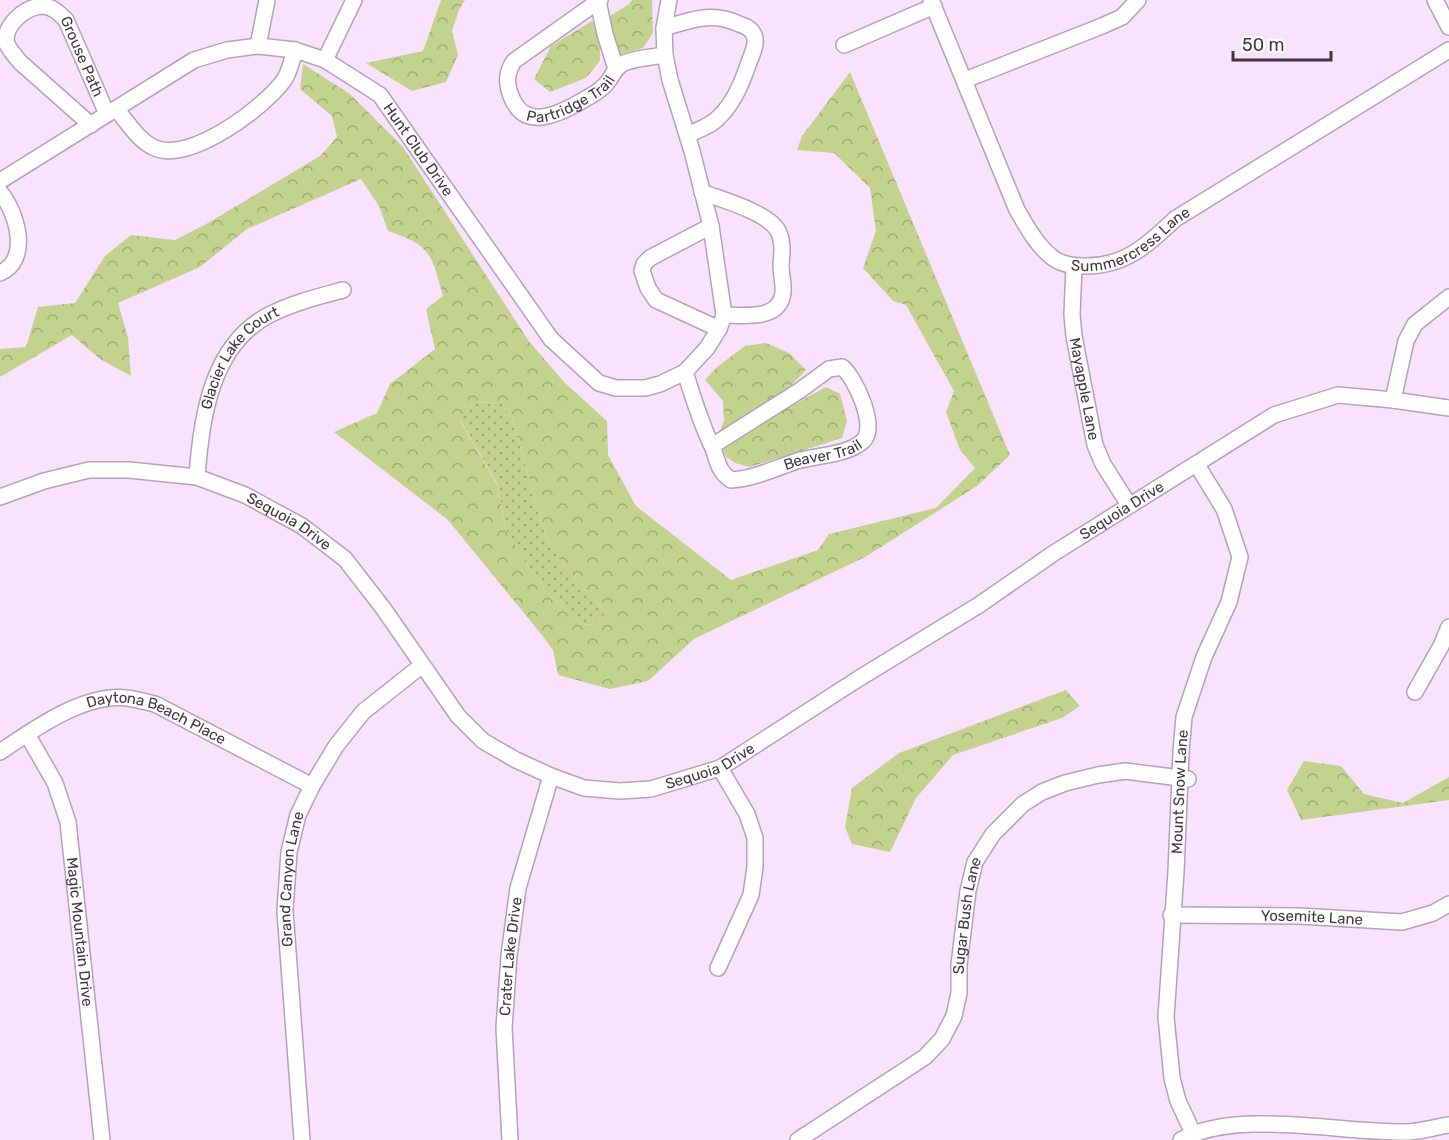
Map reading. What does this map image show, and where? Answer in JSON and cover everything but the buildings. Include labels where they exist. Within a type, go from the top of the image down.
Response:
[{"type":"street","points":[[258,46],[267,0]]},
{"type":"street","points":[[325,60],[354,0]]},
{"type":"street","points":[[669,0],[664,28],[665,55],[711,226],[722,322]]},
{"type":"street","points":[[965,80],[1122,17],[1138,0]]},
{"type":"street","points":[[1435,0],[1449,27]]},
{"type":"street","points":[[599,1],[605,34],[616,69]]},
{"type":"street","name":"Partridge Trail","points":[[599,1],[514,61],[506,75],[509,92],[513,103],[527,115],[534,118],[554,115],[599,91],[606,85],[616,69],[631,61],[665,55]]},
{"type":"street","points":[[844,45],[933,3]]},
{"type":"street","name":"Summercress Lane","points":[[933,3],[1017,210],[1031,235],[1054,259],[1074,266],[1115,264],[1149,244],[1175,219],[1449,50]]},
{"type":"street","name":"Grouse Path","points":[[91,124],[21,63],[11,51],[8,45],[8,30],[12,23],[26,12],[42,6],[58,12],[66,20],[112,111]]},
{"type":"street","points":[[664,28],[702,17],[715,16],[749,28],[754,35],[755,46],[742,81],[726,108],[719,118],[687,135]]},
{"type":"street","name":"Hunt Club Drive","points":[[0,181],[194,60],[227,50],[258,46],[295,50],[325,60],[380,95],[551,339],[599,383],[629,389],[660,384],[685,372],[707,348],[722,322]]},
{"type":"street","points":[[112,111],[142,141],[155,148],[179,150],[195,146],[228,128],[274,92],[290,68],[295,50]]},
{"type":"street","points":[[0,192],[9,203],[19,241],[15,260],[8,269],[0,273]]},
{"type":"street","points":[[702,192],[757,214],[777,229],[783,246],[781,266],[783,293],[779,305],[774,310],[761,315],[722,322],[656,300],[648,288],[642,271],[644,264],[650,258],[711,226]]},
{"type":"street","name":"Mayapple Lane","points":[[1074,266],[1072,315],[1074,336],[1095,445],[1103,464],[1129,505]]},
{"type":"street","name":"Glacier Lake Court","points":[[196,477],[207,401],[225,356],[242,336],[266,316],[297,302],[343,290]]},
{"type":"street","points":[[1393,400],[1406,341],[1415,324],[1449,297]]},
{"type":"street","name":"Beaver Trail","points":[[842,366],[849,372],[868,423],[868,433],[863,441],[845,449],[800,460],[737,480],[731,480],[719,470],[712,446],[835,367],[842,366]]},
{"type":"street","points":[[685,372],[704,430],[712,446]]},
{"type":"street","name":"Sequoia Drive","points":[[0,497],[44,481],[89,470],[129,470],[196,477],[245,495],[302,526],[345,558],[383,608],[458,716],[483,741],[551,776],[584,788],[620,791],[651,789],[720,768],[979,604],[1129,505],[1197,465],[1233,439],[1274,415],[1338,395],[1449,408]]},
{"type":"street","name":"Mount Snow Lane","points":[[1187,1137],[1172,1078],[1166,1017],[1172,915],[1185,778],[1184,717],[1204,657],[1229,602],[1240,557],[1224,509],[1197,465]]},
{"type":"street","points":[[1415,692],[1449,627]]},
{"type":"street","name":"Grand Canyon Lane","points":[[302,1140],[285,911],[289,852],[298,815],[336,746],[363,712],[422,666]]},
{"type":"street","name":"Daytona Beach Place","points":[[0,752],[62,713],[107,699],[126,698],[155,704],[312,786]]},
{"type":"street","name":"Magic Mountain Drive","points":[[27,734],[56,783],[68,822],[102,1140]]},
{"type":"street","points":[[718,968],[751,895],[755,867],[754,838],[747,814],[720,768]]},
{"type":"street","name":"Sugar Bush Lane","points":[[798,1140],[925,1057],[942,1039],[954,1016],[959,993],[959,965],[968,891],[975,862],[993,834],[1023,804],[1042,792],[1098,774],[1125,771],[1185,778]]},
{"type":"street","name":"Crater Lake Drive","points":[[510,1140],[504,1028],[509,956],[518,888],[551,776]]},
{"type":"street","name":"Yosemite Lane","points":[[1172,915],[1299,916],[1402,922],[1433,913],[1449,904]]},
{"type":"street","points":[[1187,1137],[1245,1125],[1409,1136],[1449,1125]]},
{"type":"green space","points":[[441,0],[465,0],[452,31],[458,55],[446,82],[412,91],[366,63],[423,51]]},
{"type":"green space","points":[[632,0],[652,0],[653,33],[643,48],[618,55],[600,41],[600,61],[586,78],[550,92],[534,79],[551,46],[592,21],[596,25]]},
{"type":"green space","points":[[303,64],[350,94],[403,147],[528,340],[564,382],[607,421],[608,455],[636,506],[731,580],[818,550],[829,534],[936,508],[975,468],[960,450],[946,412],[954,391],[906,305],[893,301],[863,268],[876,231],[870,188],[834,153],[797,150],[802,136],[850,72],[1010,455],[977,486],[867,556],[694,639],[648,681],[610,689],[558,675],[553,650],[448,520],[334,432],[377,413],[390,384],[435,349],[426,309],[443,296],[436,270],[428,253],[403,236],[388,231],[379,206],[361,179],[247,229],[200,267],[118,303],[128,338],[131,376],[100,359],[72,335],[0,377],[0,349],[26,347],[38,307],[75,303],[105,256],[131,235],[175,240],[208,223],[320,156],[337,137],[332,116],[300,89]],"holes":[[[500,402],[512,418],[545,534],[561,562],[607,613],[591,625],[582,624],[552,597],[526,563],[506,530],[498,486],[460,421],[472,403]]]},
{"type":"green space","points":[[766,343],[789,353],[806,370],[785,392],[795,404],[826,387],[840,394],[847,421],[842,438],[750,467],[735,463],[725,456],[720,431],[724,421],[723,401],[705,380],[717,367],[745,346]]},
{"type":"green space","points":[[500,402],[512,418],[545,534],[561,562],[607,613],[591,625],[582,624],[552,597],[526,563],[506,530],[498,485],[460,420],[472,403]]},
{"type":"green space","points":[[1066,690],[1080,706],[1062,718],[953,755],[916,798],[890,852],[852,844],[845,827],[852,788],[899,753]]},
{"type":"green space","points":[[1304,761],[1341,766],[1364,794],[1403,803],[1449,777],[1449,800],[1301,820],[1287,790]]}]
